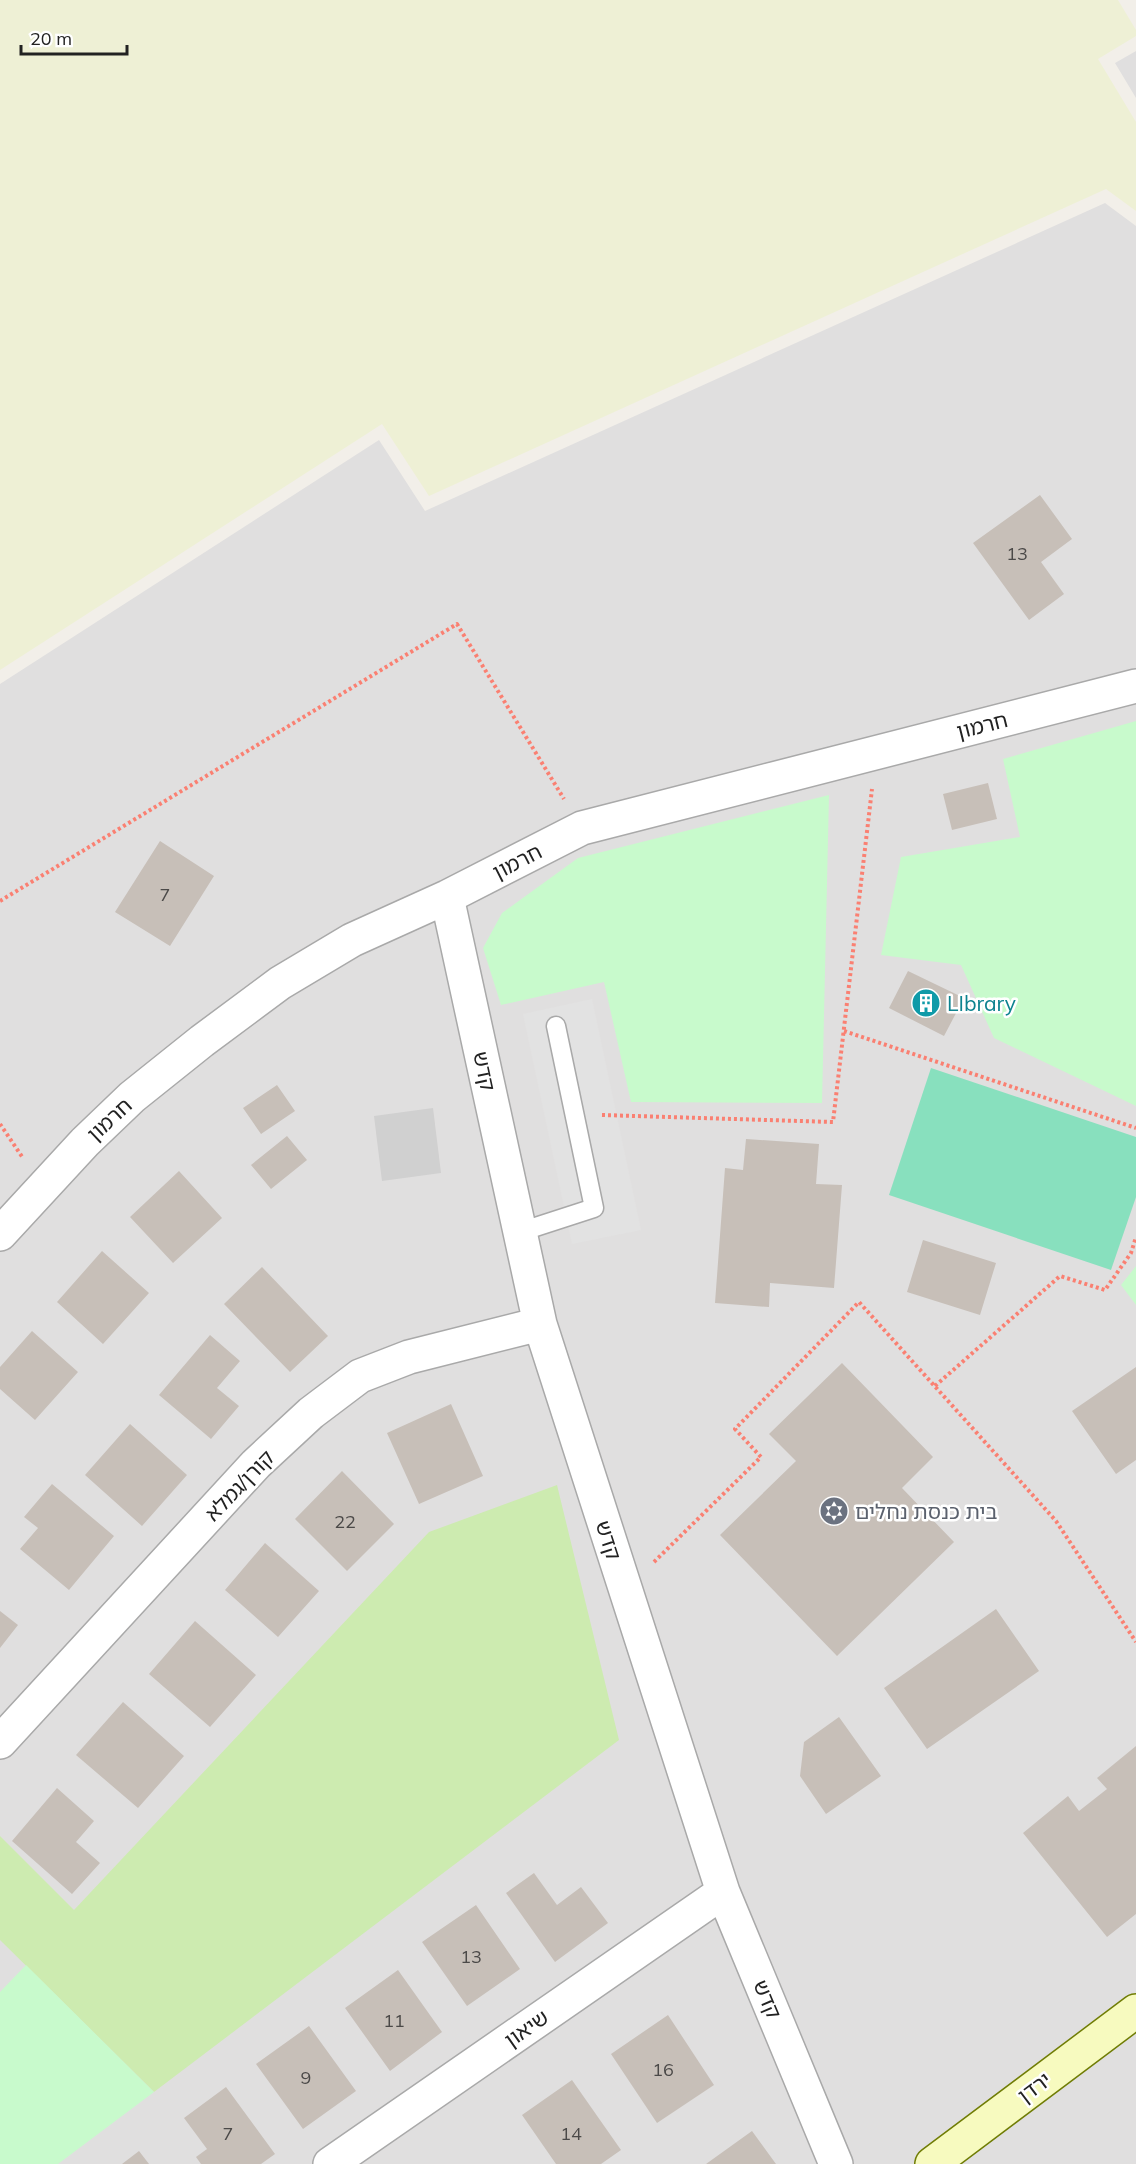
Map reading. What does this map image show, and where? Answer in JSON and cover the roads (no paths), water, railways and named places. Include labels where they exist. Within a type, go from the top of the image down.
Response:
[{"type":"street","name":"חרמון","points":[[0,1234],[85,1142],[132,1097],[210,1034],[280,982],[352,940],[447,897],[582,828],[1136,686]]},
{"type":"street","name":"קדש","points":[[447,897],[540,1323],[723,1892],[836,2164]]},
{"type":"street","name":"קורן/גמלא","points":[[0,1742],[256,1464],[311,1413],[360,1376],[409,1357],[540,1323]]},
{"type":"street","name":"שיאון","points":[[330,2164],[723,1892]]},
{"type":"street","name":"ירדן","points":[[932,2164],[1136,2011]]},
{"type":"lane","points":[[520,1232],[594,1209],[556,1026]]},
{"type":"place","name":"LIbrary","points":[[926,1003]]},
{"type":"place","name":"בית כנסת נחלים","points":[[834,1511]]}]
